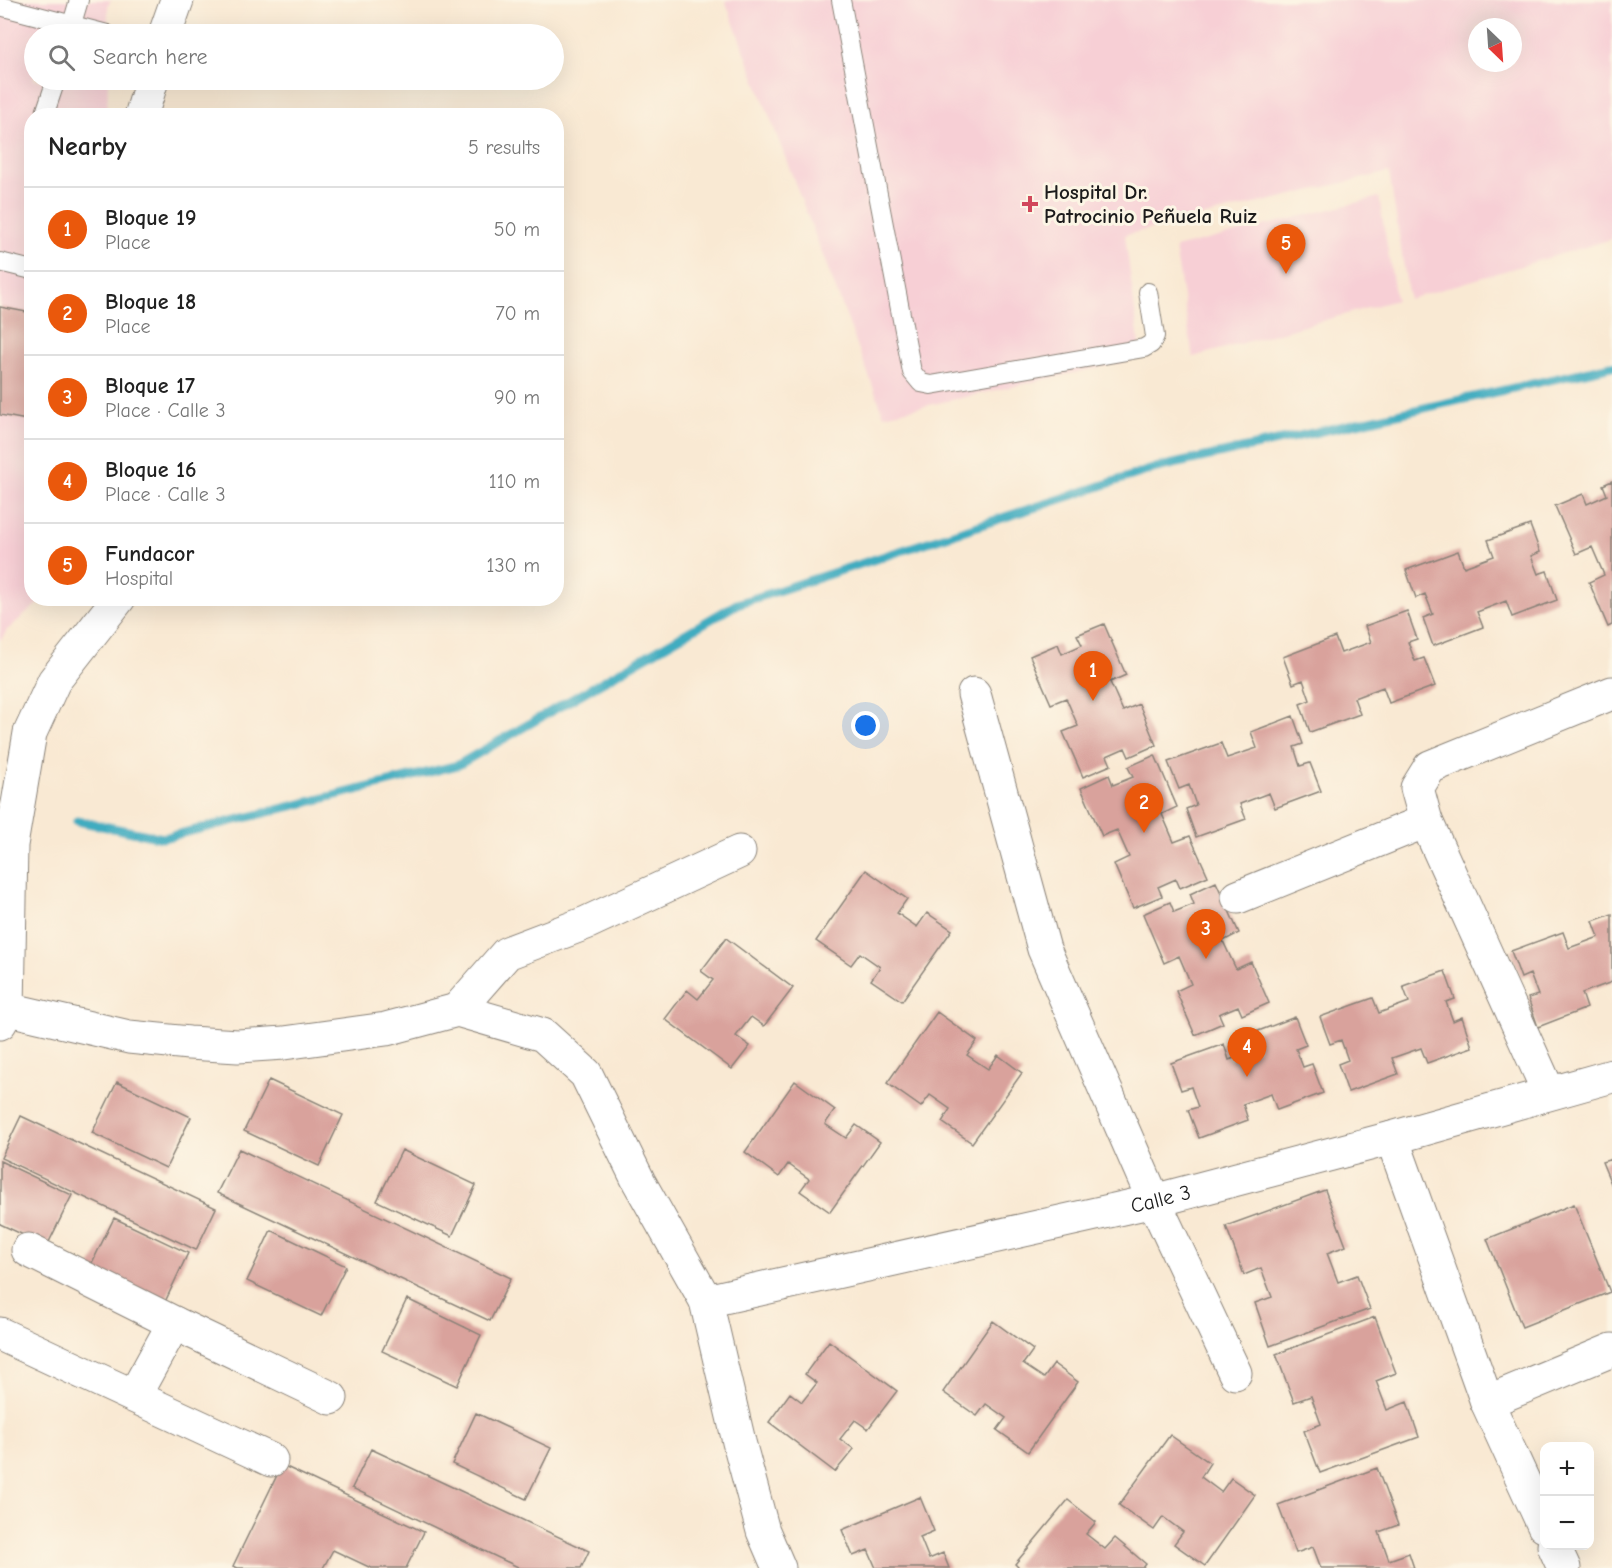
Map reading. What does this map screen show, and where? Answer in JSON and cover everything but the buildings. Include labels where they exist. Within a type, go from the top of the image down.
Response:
[{"type":"street","points":[[169,24],[177,0]]},
{"type":"street","points":[[143,108],[149,90]]},
{"type":"street","points":[[113,606],[54,681],[30,734],[11,845],[4,1016],[129,1037],[238,1046],[386,1029],[457,1010],[543,1035],[586,1074],[639,1182],[706,1301],[739,1442],[764,1531],[779,1568]]},
{"type":"street","points":[[1549,1093],[1426,821],[1417,788],[1430,767],[1612,693]]},
{"type":"street","points":[[974,694],[1044,949],[1154,1201],[1235,1372]]},
{"type":"street","points":[[1238,897],[1426,821]]},
{"type":"street","points":[[457,1010],[507,953],[586,923],[739,852]]},
{"type":"street","name":"Calle 3","points":[[706,1301],[1154,1201],[1392,1138],[1612,1076]]},
{"type":"street","points":[[1392,1138],[1487,1402],[1540,1515]]},
{"type":"street","points":[[28,1250],[331,1398]]},
{"type":"street","points":[[134,1396],[174,1323]]},
{"type":"street","points":[[0,1334],[271,1460]]},
{"type":"street","points":[[1487,1402],[1612,1350]]},
{"type":"street","points":[[1556,1550],[1564,1568]]},
{"type":"lane","points":[[73,24],[79,0]]},
{"type":"lane","points":[[841,0],[912,372],[921,383],[931,386],[1144,348],[1151,344],[1155,336],[1148,292]]},
{"type":"lane","points":[[0,6],[53,24]]},
{"type":"lane","points":[[47,108],[53,90]]},
{"type":"lane","points":[[0,262],[24,268]]},
{"type":"shaded area","points":[[0,0],[111,0],[108,5],[108,24],[24,24],[24,90],[108,90],[107,108],[24,108],[24,606],[35,606],[7,630],[0,641]]},
{"type":"shaded area","name":"Hospital Dr. Patrocinio Peñuela Ruiz","points":[[725,0],[1612,0],[1612,239],[1409,299],[1389,172],[1125,235],[1141,358],[884,415]]},
{"type":"shaded area","points":[[1379,197],[1396,300],[1193,357],[1175,248]]},
{"type":"waterway","points":[[77,821],[163,838],[458,765],[737,604],[1156,468],[1612,366]]},
{"type":"place","name":"Hospital Dr. Patrocinio Peñuela Ruiz","points":[[1030,204]]},
{"type":"place","name":"Fundacor","points":[[1286,274]]},
{"type":"place","name":"Bloque 19","points":[[1093,701]]},
{"type":"place","name":"Bloque 18","points":[[1144,833]]},
{"type":"place","name":"Bloque 17","points":[[1206,959]]},
{"type":"place","name":"Bloque 16","points":[[1247,1077]]}]
